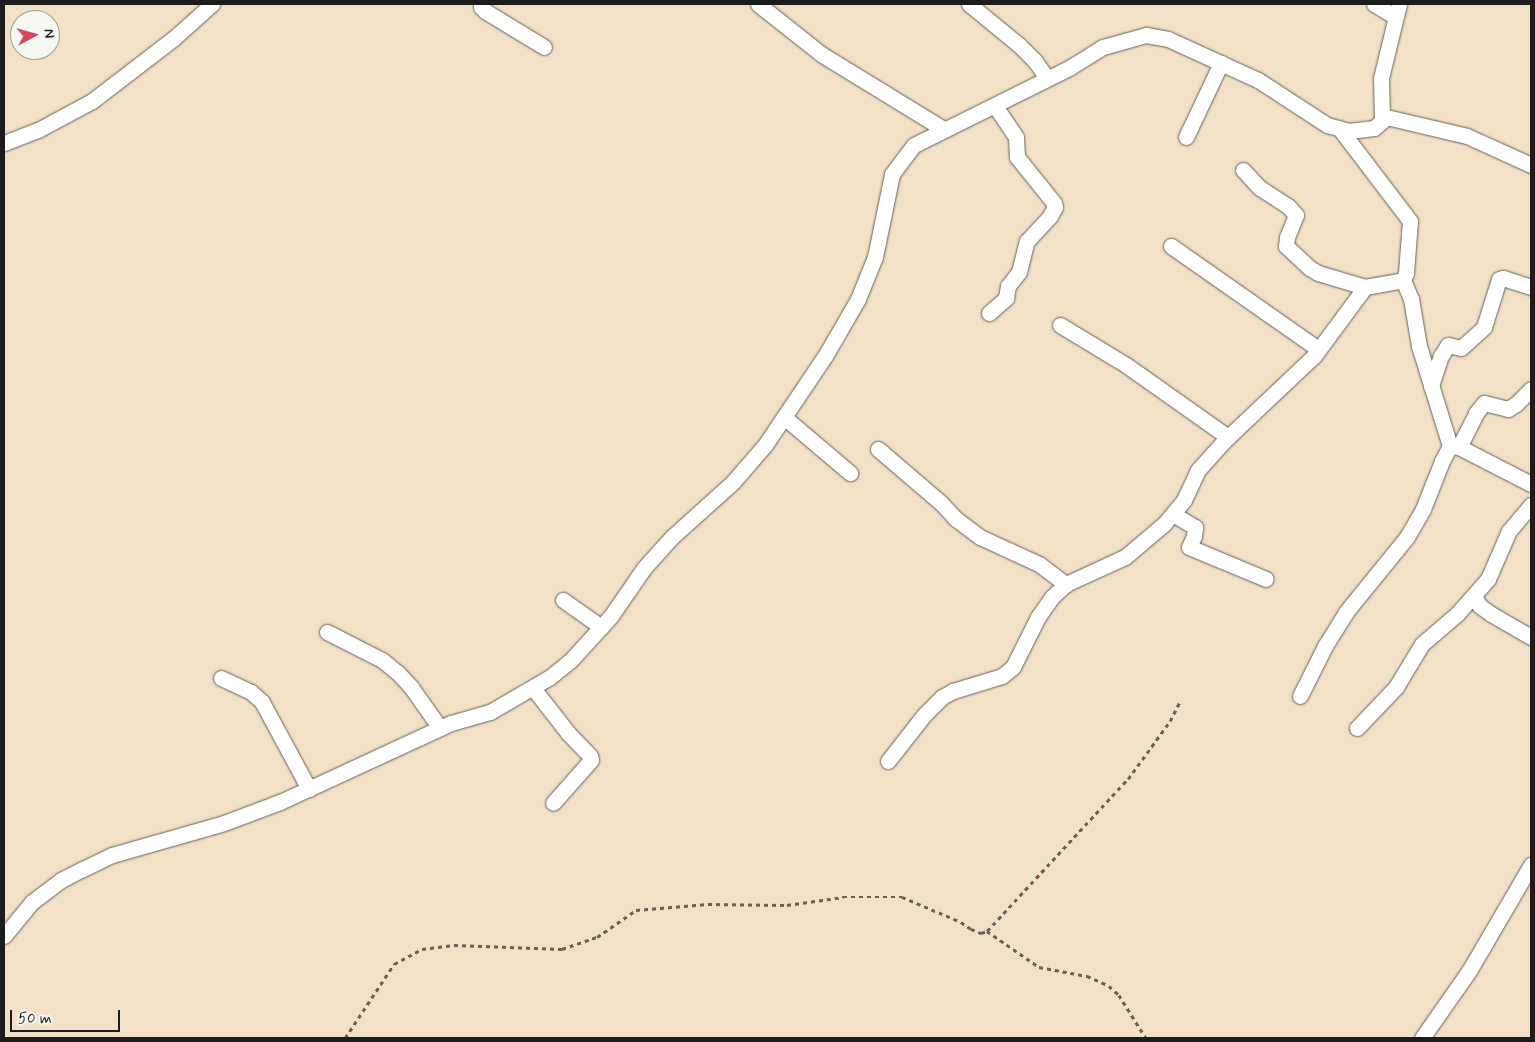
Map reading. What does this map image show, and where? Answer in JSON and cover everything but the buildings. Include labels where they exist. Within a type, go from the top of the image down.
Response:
[{"type":"street","points":[[4,144],[38,130],[92,101],[139,66],[212,4]]},
{"type":"street","points":[[482,4],[481,6],[485,12],[544,47]]},
{"type":"street","points":[[758,4],[821,54],[945,130]]},
{"type":"street","points":[[969,4],[1035,61],[1047,78]]},
{"type":"street","points":[[4,936],[32,902],[61,880],[83,868],[112,855],[224,823],[309,789],[440,728],[490,712],[533,688],[571,660],[601,627],[644,568],[672,537],[733,482],[765,445],[825,356],[858,299],[875,257],[892,174],[914,144],[995,106],[1069,68],[1103,47],[1146,35],[1168,39],[1258,80],[1327,125],[1356,131],[1374,128],[1382,121],[1381,78],[1396,10],[1374,4]]},
{"type":"street","points":[[1186,138],[1221,63]]},
{"type":"street","points":[[989,313],[1006,298],[1008,286],[1019,272],[1027,240],[1050,216],[1055,207],[1054,203],[1017,157],[1016,137],[995,106]]},
{"type":"street","points":[[1382,116],[1467,136],[1531,165]]},
{"type":"street","points":[[1340,129],[1410,221],[1406,273],[1403,280],[1410,294],[1419,346],[1431,386],[1455,446],[1531,484]]},
{"type":"street","points":[[1243,170],[1260,188],[1288,206],[1296,215],[1287,237],[1286,246],[1310,268],[1365,287],[1403,280]]},
{"type":"street","points":[[1171,246],[1318,349]]},
{"type":"street","points":[[1431,386],[1448,345],[1461,348],[1484,327],[1499,279],[1503,278],[1531,287]]},
{"type":"street","points":[[888,761],[924,715],[942,697],[953,691],[1002,676],[1013,667],[1038,617],[1052,597],[1066,584],[1125,557],[1173,514],[1184,500],[1198,470],[1228,437],[1286,384],[1318,349],[1365,287]]},
{"type":"street","points":[[1060,325],[1126,365],[1228,437]]},
{"type":"street","points":[[1300,696],[1346,612],[1408,537],[1423,509],[1442,461],[1455,446],[1476,413],[1484,403],[1508,409],[1516,404],[1531,388]]},
{"type":"street","points":[[784,417],[850,473]]},
{"type":"street","points":[[878,448],[942,503],[956,519],[980,537],[1039,564],[1066,584]]},
{"type":"street","points":[[1357,728],[1403,678],[1422,644],[1474,596],[1488,579],[1509,531],[1531,505]]},
{"type":"street","points":[[1173,514],[1195,526],[1194,536],[1189,546],[1266,579]]},
{"type":"street","points":[[1474,596],[1480,606],[1491,614],[1531,637]]},
{"type":"street","points":[[563,600],[601,627]]},
{"type":"street","points":[[327,632],[382,660],[398,673],[411,687],[440,728]]},
{"type":"street","points":[[221,678],[251,692],[262,702],[309,789]]},
{"type":"street","points":[[533,688],[568,733],[590,756],[591,760],[553,803]]},
{"type":"street","points":[[1422,1038],[1469,971],[1531,865]]},
{"type":"path","points":[[345,1038],[394,964],[422,949],[454,945],[562,948],[597,937],[636,910],[708,904],[787,905],[843,898],[902,896],[971,929],[981,933],[987,931],[1128,779],[1170,721],[1180,701]]},
{"type":"path","points":[[987,931],[1038,966],[1087,976],[1110,986],[1119,995],[1146,1038]]}]
